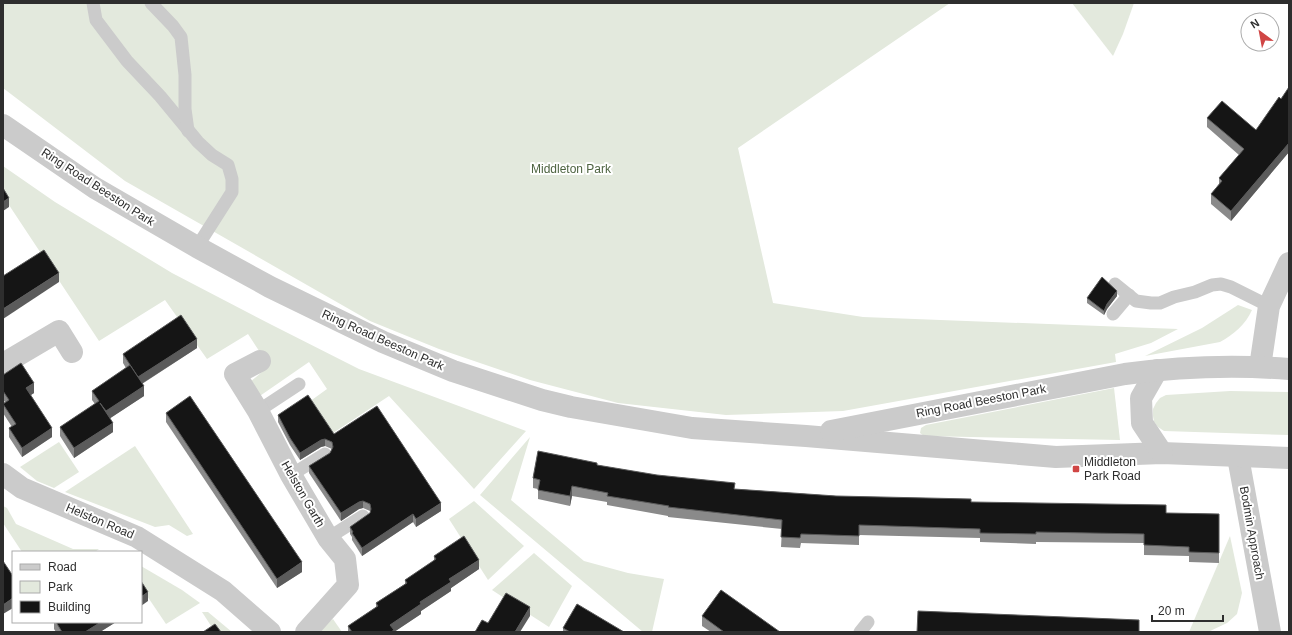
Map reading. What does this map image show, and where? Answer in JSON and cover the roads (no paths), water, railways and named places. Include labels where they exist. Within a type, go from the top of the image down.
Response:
[{"type":"street","name":"Ring Road Beeston Park","points":[[3,125],[95,188],[270,287],[383,342],[453,371],[542,400],[692,428],[1056,457],[1162,454],[1238,457]]},
{"type":"street","points":[[1289,263],[1269,306],[1260,367],[1289,370]]},
{"type":"street","points":[[3,364],[59,331],[72,352]]},
{"type":"street","name":"Helston Garth","points":[[260,361],[235,374],[258,411],[291,475],[328,538],[345,559],[348,585],[306,632]]},
{"type":"street","name":"Ring Road Beeston Park","points":[[806,436],[1125,374],[1157,370],[1260,367]]},
{"type":"street","points":[[1157,370],[1141,398],[1142,423],[1162,454]]},
{"type":"street","points":[[1238,457],[1289,458]]},
{"type":"street","name":"Bodmin Approach","points":[[1238,457],[1270,632]]},
{"type":"street","name":"Helston Road","points":[[3,474],[22,488],[137,537],[223,591],[270,632]]},
{"type":"lane","points":[[93,3],[96,20],[127,61],[160,96],[198,142],[212,155],[228,165],[232,179],[232,192],[197,247]]},
{"type":"lane","points":[[151,3],[173,26],[181,37],[185,75],[185,109],[188,131]]},
{"type":"lane","points":[[1115,284],[1136,301],[1160,303],[1212,285],[1222,284],[1231,286],[1269,306]]},
{"type":"lane","points":[[1113,314],[1129,295]]},
{"type":"lane","points":[[258,411],[299,384]]},
{"type":"lane","points":[[291,475],[325,454]]},
{"type":"lane","points":[[328,538],[363,516]]},
{"type":"place","name":"Middleton Park Road","points":[[1076,469]]},
{"type":"park label","name":"Middleton Park","points":[[571,169]]}]
